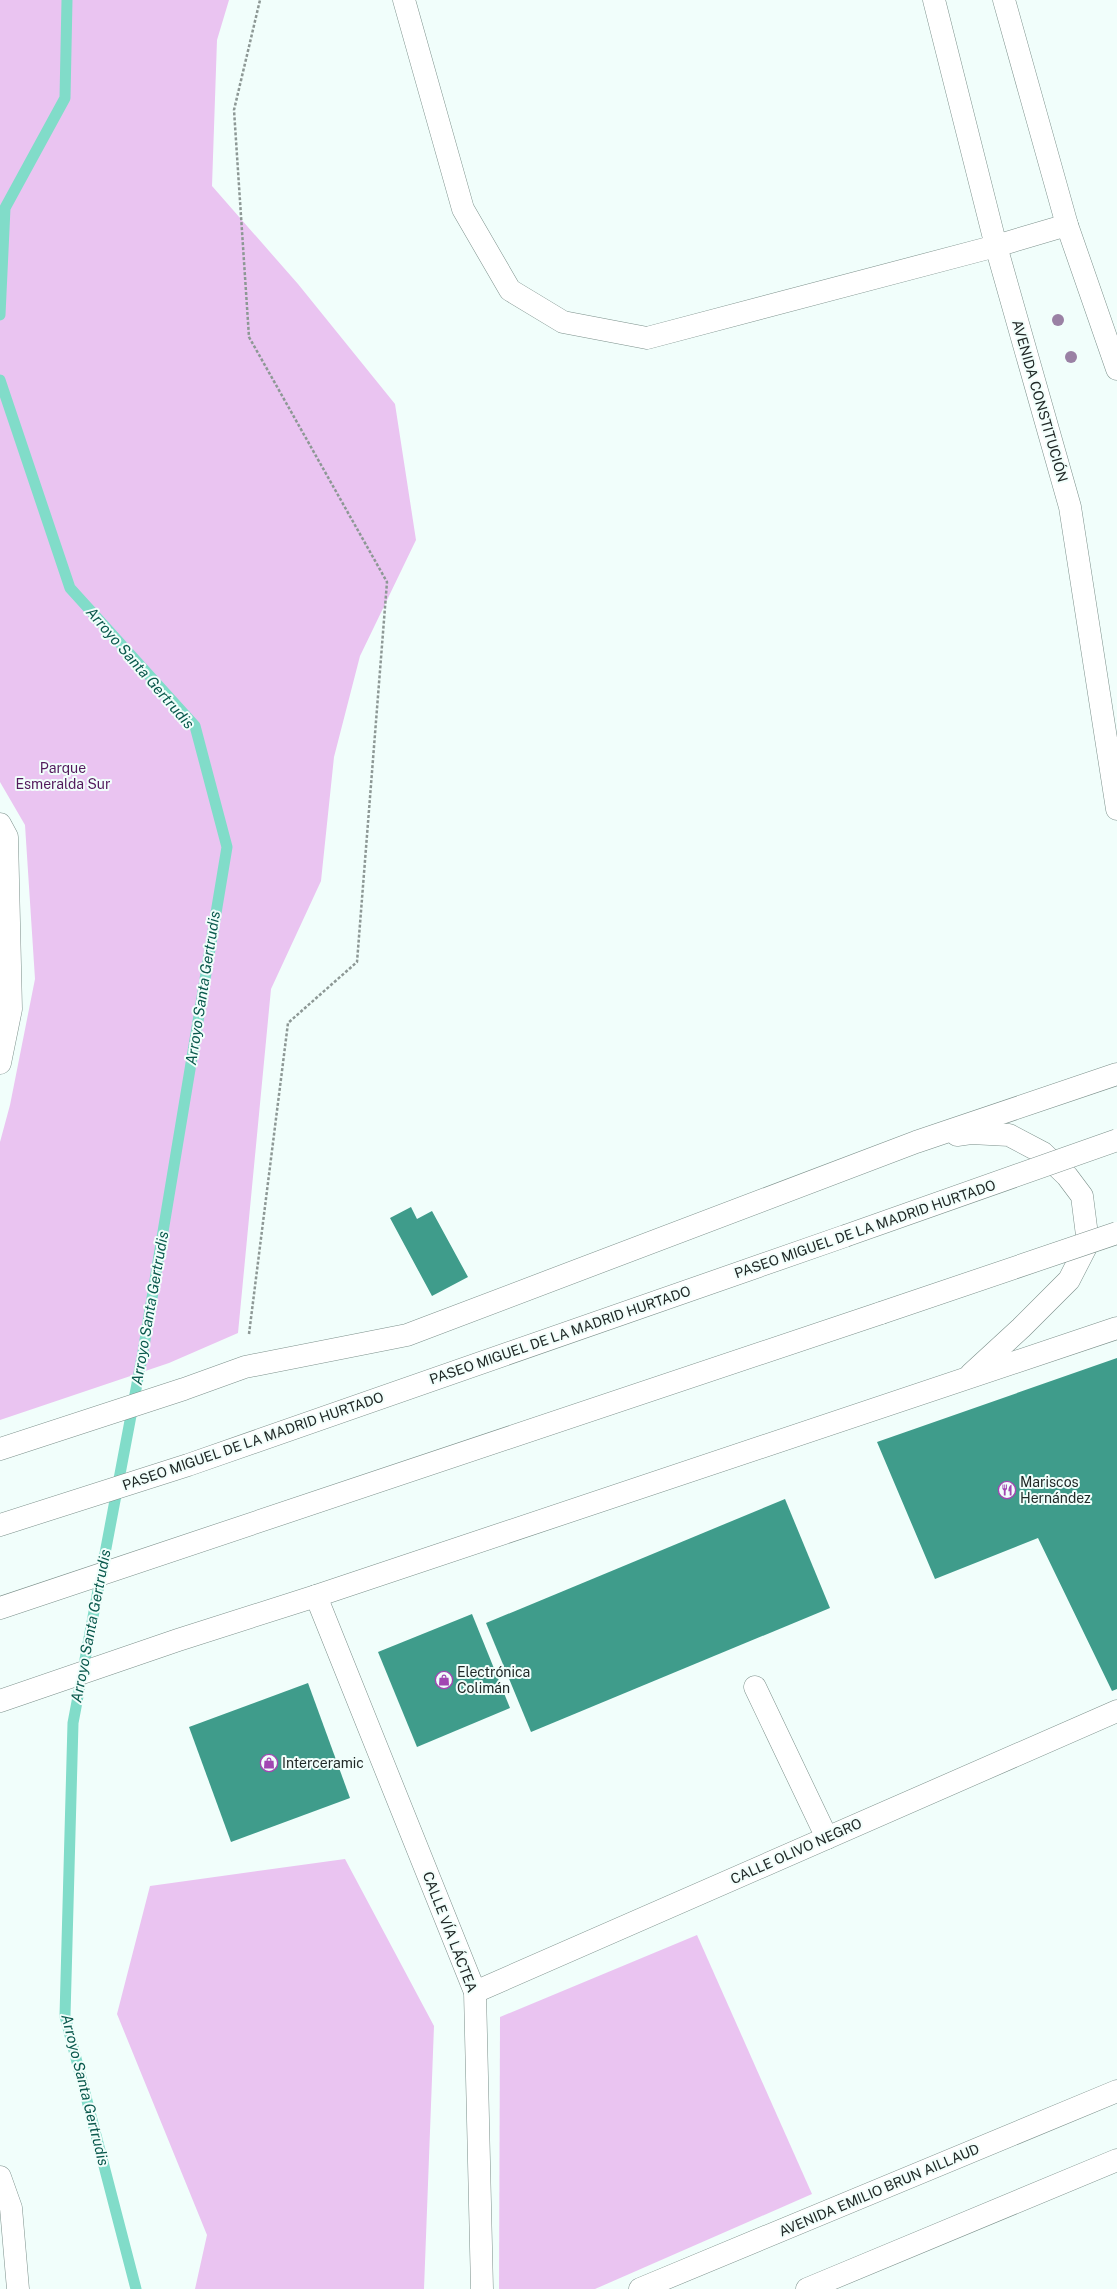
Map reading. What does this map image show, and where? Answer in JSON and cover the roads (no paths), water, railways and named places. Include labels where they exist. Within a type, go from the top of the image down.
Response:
[{"type":"main road","points":[[404,0],[463,209],[510,290],[563,322],[647,338],[996,246],[1067,225]]},
{"type":"main road","name":"AVENIDA CONSTITUCIÓN","points":[[934,0],[996,246],[1070,507],[1117,809]]},
{"type":"main road","points":[[1004,0],[1067,225],[1117,369]]},
{"type":"main road","points":[[0,824],[7,837],[6,1011],[0,1063]]},
{"type":"main road","points":[[0,1449],[184,1389],[245,1366],[407,1335],[916,1142],[1117,1074]]},
{"type":"main road","points":[[916,1142],[971,1133],[1009,1135],[1043,1152],[1067,1176],[1082,1196],[1088,1243],[1069,1280],[1021,1328],[964,1380]]},
{"type":"main road","name":"PASEO MIGUEL DE LA MADRID HURTADO","points":[[0,1525],[188,1465],[1117,1140]]},
{"type":"main road","points":[[0,1608],[1117,1233]]},
{"type":"main road","points":[[0,1701],[178,1640],[316,1596],[1117,1328]]},
{"type":"main road","name":"CALLE VÍA LÁCTEA","points":[[316,1596],[475,1992],[482,2289]]},
{"type":"main road","points":[[754,1687],[828,1838]]},
{"type":"main road","name":"CALLE OLIVO NEGRO","points":[[475,1992],[1117,1711]]},
{"type":"main road","name":"AVENIDA EMILIO BRUN AILLAUD","points":[[640,2289],[1117,2091]]},
{"type":"main road","points":[[807,2289],[1117,2160]]},
{"type":"main road","points":[[0,2177],[18,2289]]},
{"type":"waterway","name":"Arroyo Santa Gertrudis","points":[[0,315],[5,208],[65,98],[67,0]]},
{"type":"waterway","name":"Arroyo Santa Gertrudis","points":[[0,380],[70,588],[195,726],[227,847],[143,1352],[73,1723],[65,2016],[136,2289]]},
{"type":"place","name":"Mariscos Hernández","points":[[1007,1490]]},
{"type":"place","name":"Electrónica Colimán","points":[[444,1680]]},
{"type":"place","name":"Interceramic","points":[[269,1763]]},
{"type":"park label","name":"Parque Esmeralda Sur","points":[[63,776]]}]
